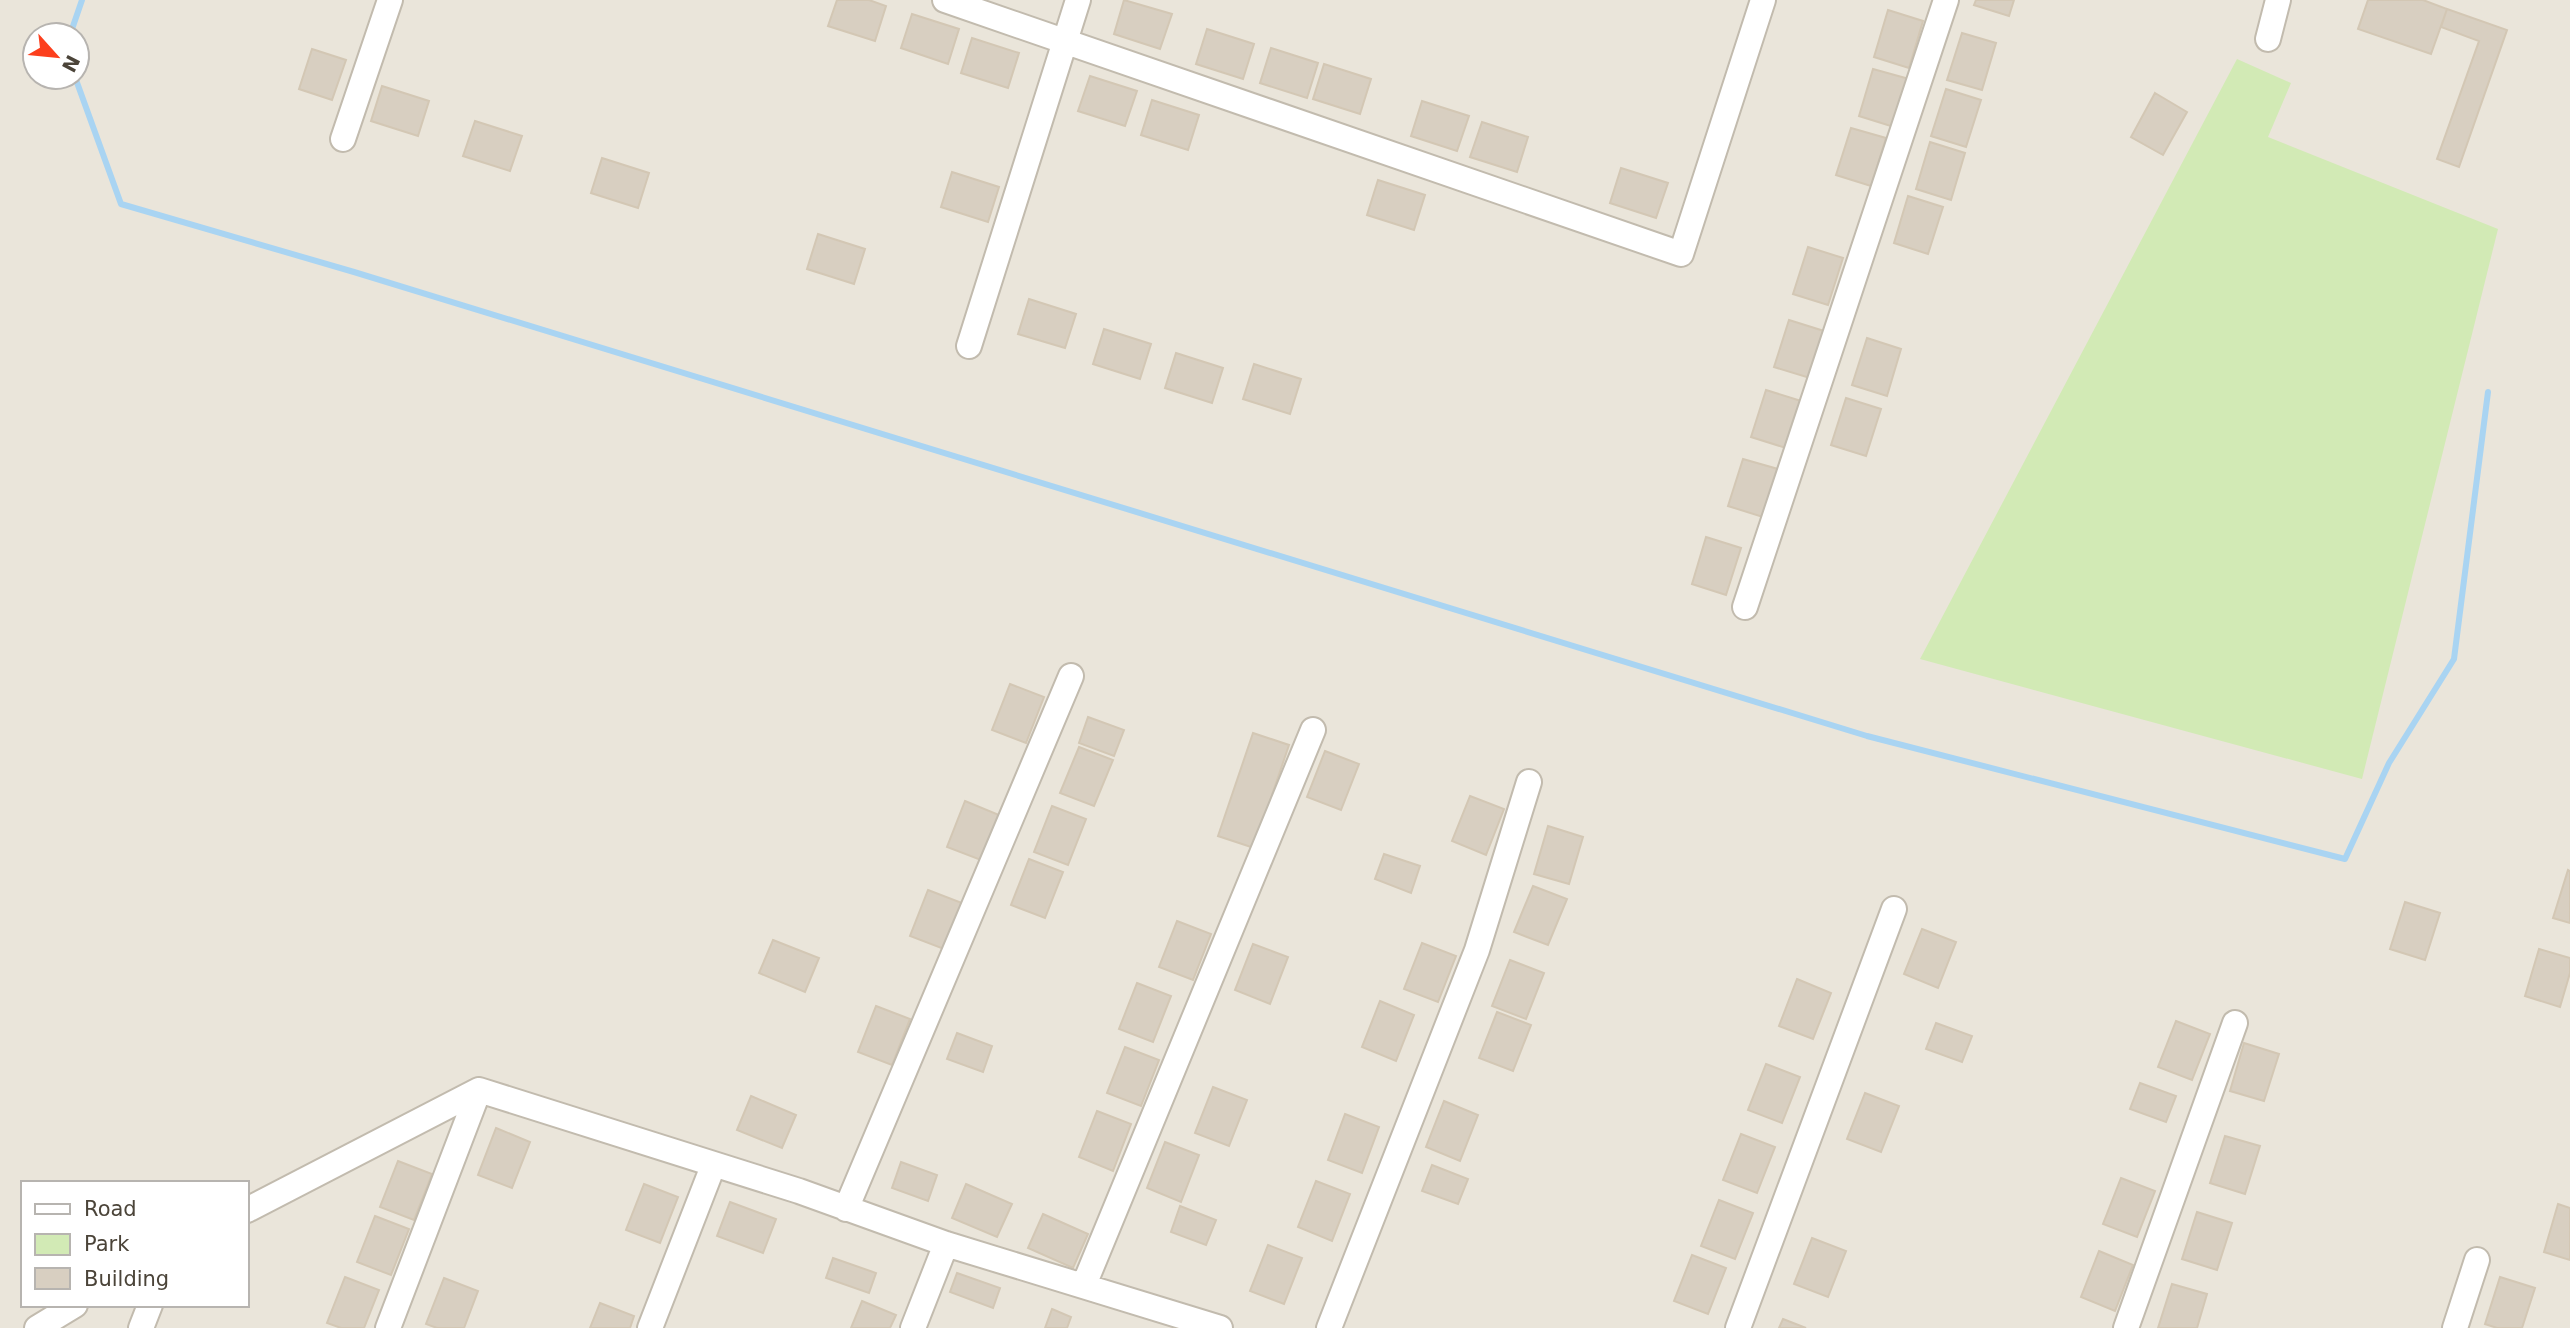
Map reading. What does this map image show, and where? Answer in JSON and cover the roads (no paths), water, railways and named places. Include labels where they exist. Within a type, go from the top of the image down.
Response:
[{"type":"street","points":[[343,139],[390,0]]},
{"type":"street","points":[[945,0],[1063,43],[1681,254],[1763,0]]},
{"type":"street","points":[[969,346],[1078,0]]},
{"type":"street","points":[[1745,607],[1946,0]]},
{"type":"street","points":[[2268,40],[2278,0]]},
{"type":"street","points":[[846,1209],[1071,676]]},
{"type":"street","points":[[1084,1286],[1313,730]]},
{"type":"street","points":[[1329,1328],[1477,950],[1529,782]]},
{"type":"street","points":[[1738,1328],[1894,909]]},
{"type":"street","points":[[2126,1328],[2235,1024]]},
{"type":"street","points":[[388,1328],[479,1090]]},
{"type":"street","points":[[248,1209],[479,1090],[946,1244],[1084,1286],[1164,1320],[1220,1328]]},
{"type":"street","points":[[650,1328],[713,1166]]},
{"type":"street","points":[[913,1328],[946,1244]]},
{"type":"street","points":[[2455,1328],[2477,1260]]},
{"type":"street","points":[[37,1328],[72,1307]]},
{"type":"street","points":[[141,1328],[149,1307]]},
{"type":"waterway","points":[[75,21],[82,0]]},
{"type":"waterway","points":[[80,91],[121,204],[354,272],[1867,736],[2345,859],[2389,763],[2454,659],[2488,392]]}]
